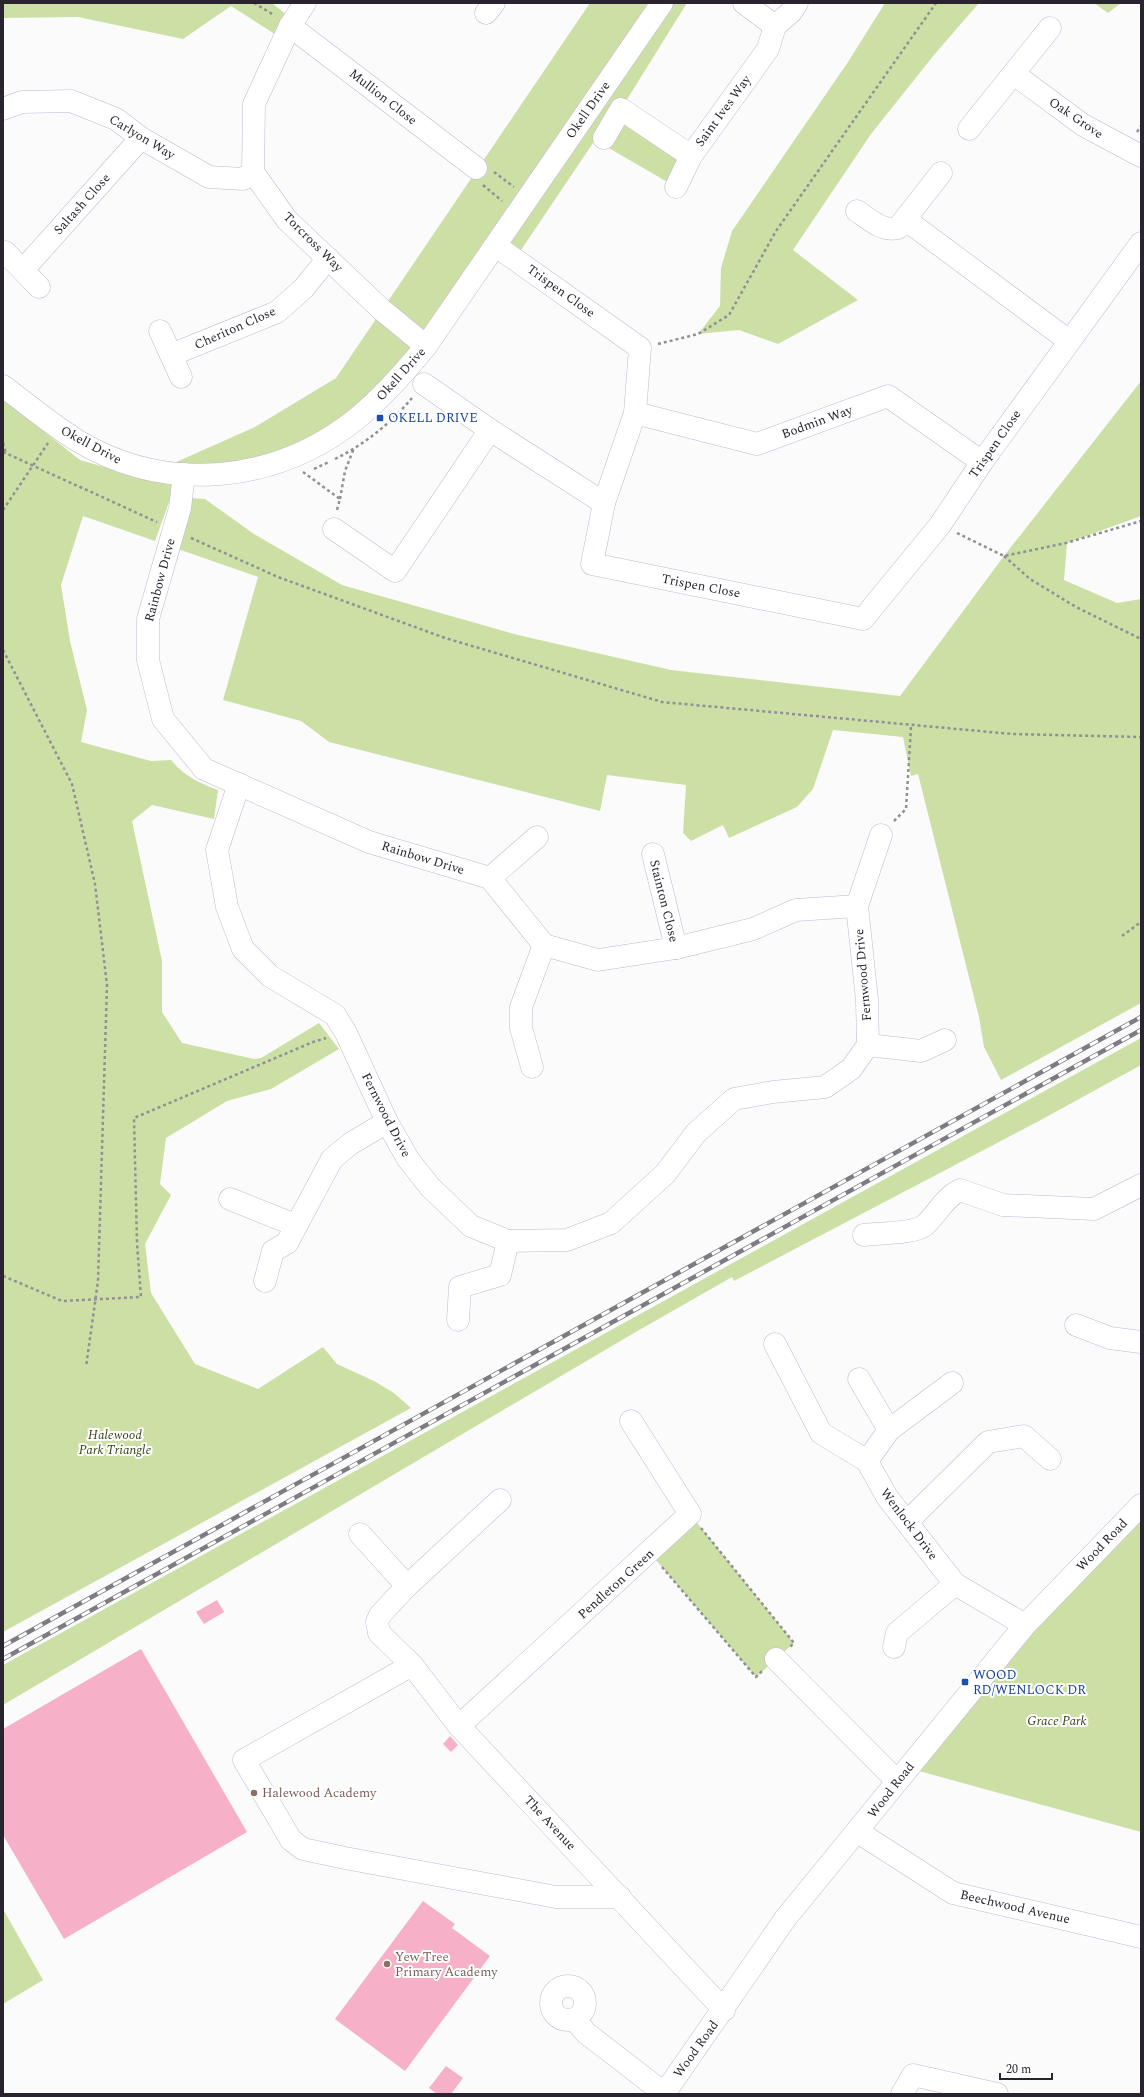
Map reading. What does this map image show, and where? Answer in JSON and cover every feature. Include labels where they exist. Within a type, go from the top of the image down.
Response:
[{"type":"street","points":[[253,172],[254,104],[290,26],[305,3]]},
{"type":"street","name":"Okell Drive","points":[[3,386],[55,426],[79,442],[129,464],[156,471],[209,475],[238,473],[268,466],[327,440],[355,420],[383,395],[426,346],[662,3]]},
{"type":"street","points":[[744,3],[775,26],[791,12],[797,3]]},
{"type":"street","name":"Mullion Close","points":[[290,26],[476,168]]},
{"type":"street","name":"Saint Ives Way","points":[[604,138],[621,109],[690,156],[768,49],[775,26]]},
{"type":"street","points":[[969,129],[1050,28]]},
{"type":"street","name":"Oak Grove","points":[[1014,74],[1082,125],[1141,156]]},
{"type":"street","name":"Carlyon Way","points":[[3,109],[22,102],[72,101],[116,119],[141,138],[209,176],[243,180],[253,172]]},
{"type":"street","name":"Saltash Close","points":[[23,270],[141,138]]},
{"type":"street","points":[[676,188],[690,156]]},
{"type":"street","name":"Torcross Way","points":[[253,172],[287,220],[382,310],[426,346]]},
{"type":"street","points":[[857,210],[875,224],[887,229],[898,228],[906,220],[941,173]]},
{"type":"street","points":[[906,220],[1069,340]]},
{"type":"street","name":"Trispen Close","points":[[496,246],[640,348],[635,413],[604,503],[592,564],[863,619],[940,525],[982,462],[1069,340],[1141,243]]},
{"type":"street","points":[[5,252],[40,287]]},
{"type":"street","name":"Cheriton Close","points":[[171,355],[277,312],[304,288],[328,258]]},
{"type":"street","points":[[160,331],[181,377]]},
{"type":"street","points":[[424,384],[490,430],[604,503]]},
{"type":"street","name":"Bodmin Way","points":[[635,413],[757,444],[888,396],[982,462]]},
{"type":"street","points":[[334,529],[395,571],[490,430]]},
{"type":"street","name":"Rainbow Drive","points":[[184,474],[180,508],[148,619],[148,660],[163,719],[204,769],[369,842],[490,878]]},
{"type":"street","name":"Fernwood Drive","points":[[239,784],[217,850],[227,907],[243,949],[270,976],[335,1016],[346,1032],[387,1122],[408,1159],[430,1187],[471,1226],[508,1241],[567,1240],[611,1223],[665,1174],[696,1134],[734,1099],[772,1092],[825,1087],[851,1069],[868,1045],[867,1000],[857,906]]},
{"type":"street","points":[[537,837],[490,878],[544,945],[598,960],[676,948],[753,929],[796,910],[857,906],[880,835]]},
{"type":"street","name":"Stainton Close","points":[[653,854],[676,948]]},
{"type":"street","points":[[532,1067],[521,1028],[521,1007],[544,945]]},
{"type":"street","points":[[868,1045],[921,1051],[945,1040]]},
{"type":"street","points":[[265,1282],[273,1251],[287,1243],[295,1225],[332,1159],[350,1144],[387,1122]]},
{"type":"street","points":[[864,1235],[912,1230],[924,1226],[950,1195],[960,1190],[1003,1205],[1094,1209],[1141,1185]]},
{"type":"street","points":[[230,1199],[295,1225]]},
{"type":"street","points":[[458,1320],[460,1287],[500,1274],[508,1241]]},
{"type":"street","points":[[1076,1325],[1110,1338],[1141,1342]]},
{"type":"street","name":"Wenlock Drive","points":[[775,1344],[821,1433],[867,1461],[887,1497],[955,1584],[1025,1625]]},
{"type":"street","points":[[859,1379],[889,1430]]},
{"type":"street","points":[[867,1461],[889,1430],[952,1383]]},
{"type":"street","points":[[631,1421],[690,1514]]},
{"type":"street","points":[[907,1522],[988,1442],[1024,1436],[1050,1459]]},
{"type":"street","points":[[360,1534],[407,1586],[500,1500]]},
{"type":"street","name":"Wood Road","points":[[664,2094],[724,2010],[785,1920],[1025,1625],[1141,1505]]},
{"type":"street","name":"Pendleton Green","points":[[459,1726],[650,1553],[690,1514]]},
{"type":"street","points":[[894,1647],[897,1632],[955,1584]]},
{"type":"street","name":"The Avenue","points":[[407,1586],[380,1615],[377,1622],[379,1633],[412,1665],[459,1726],[724,2010]]},
{"type":"street","points":[[776,1659],[898,1781]]},
{"type":"street","points":[[412,1665],[244,1760],[291,1840],[303,1849],[344,1858],[556,1897],[620,1897]]},
{"type":"street","name":"Beechwood Avenue","points":[[858,1832],[953,1893],[1141,1937]]},
{"type":"street","points":[[574,2019],[586,2033],[664,2094]]},
{"type":"street","points":[[902,2094],[914,2075],[997,2094]]},
{"type":"path","points":[[640,348],[698,334],[729,315],[776,231],[936,3]]},
{"type":"path","points":[[480,161],[523,206],[471,176],[480,161]]},
{"type":"path","points":[[3,510],[47,448],[55,426]]},
{"type":"path","points":[[3,443],[5,452],[278,577],[445,638],[662,702],[911,726],[1012,734],[1141,737]]},
{"type":"path","points":[[334,529],[344,471],[354,448]]},
{"type":"path","points":[[303,471],[340,499]]},
{"type":"path","points":[[1004,556],[1066,543],[1141,521]]},
{"type":"path","points":[[940,525],[1004,556],[1036,583],[1076,607],[1141,639]]},
{"type":"path","points":[[3,650],[72,784],[95,884],[107,985],[96,1299],[86,1367]]},
{"type":"path","points":[[880,835],[906,809],[911,726]]},
{"type":"path","points":[[1122,936],[1141,922]]},
{"type":"path","points":[[3,1276],[62,1301],[141,1297],[137,1243],[134,1118],[313,1042]]},
{"type":"path","points":[[650,1553],[756,1676],[794,1643],[690,1514]]},
{"type":"green space","points":[[3,3],[272,3],[294,21],[281,38],[231,6],[183,39],[78,17],[3,18]]},
{"type":"green space","points":[[590,3],[687,3],[621,109],[691,156],[676,187],[595,140],[515,259],[496,246],[355,420],[267,466],[156,471],[255,427],[336,378]]},
{"type":"green space","points":[[885,3],[979,3],[934,55],[871,134],[793,250],[858,300],[778,344],[739,330],[698,334],[720,306],[721,268],[732,231],[848,62]]},
{"type":"green space","points":[[1094,3],[1121,3],[1108,13]]},
{"type":"green space","points":[[1141,381],[1141,516],[1067,543],[1064,580],[1117,603],[1141,599],[1141,1003],[1001,1080],[984,1047],[979,1017],[918,774],[911,776],[903,737],[833,730],[813,789],[797,807],[729,838],[723,825],[691,841],[683,833],[686,785],[607,775],[600,811],[329,742],[301,721],[223,700],[258,577],[178,549],[190,498],[205,499],[254,534],[342,585],[518,635],[671,670],[900,696],[1004,556]]},
{"type":"green space","name":"Halewood Park Triangle","points":[[3,399],[80,460],[122,472],[177,480],[155,541],[83,516],[61,585],[70,641],[87,710],[81,742],[151,761],[171,760],[176,766],[192,778],[204,785],[218,790],[214,819],[152,805],[132,821],[162,961],[162,1012],[182,1043],[254,1059],[261,1058],[319,1023],[339,1049],[271,1089],[227,1101],[166,1138],[160,1184],[171,1195],[145,1244],[151,1293],[195,1364],[258,1389],[323,1347],[337,1364],[374,1381],[394,1393],[411,1408],[3,1632]]},
{"type":"green space","points":[[1141,1038],[1141,1065],[1039,1121],[734,1281],[732,1277],[634,1333],[3,1705],[3,1665]]},
{"type":"green space","name":"Grace Park","points":[[1141,1505],[1141,1832],[908,1768]]},
{"type":"green space","points":[[690,1514],[794,1643],[756,1677],[650,1553]]},
{"type":"green space","points":[[3,1909],[43,1980],[3,2004]]},
{"type":"building","points":[[217,1600],[224,1612],[204,1624],[196,1612]]},
{"type":"building","points":[[141,1649],[247,1832],[64,1939],[3,1835],[3,1729]]},
{"type":"building","points":[[450,1736],[458,1745],[451,1752],[443,1744]]},
{"type":"building","points":[[423,1901],[455,1924],[452,1928],[490,1956],[405,2071],[335,2019]]},
{"type":"building","points":[[446,2066],[463,2078],[451,2094],[437,2094],[429,2088]]},
{"type":"railway","points":[[3,1646],[1141,1017]]},
{"type":"railway","points":[[3,1659],[1141,1030]]},
{"type":"place","name":"OKELL DRIVE","points":[[380,418]]},
{"type":"place","name":"WOOD RD/WENLOCK DR","points":[[965,1682]]},
{"type":"place","name":"Halewood Academy","points":[[254,1793]]},
{"type":"place","name":"Yew Tree Primary Academy","points":[[387,1964]]}]
